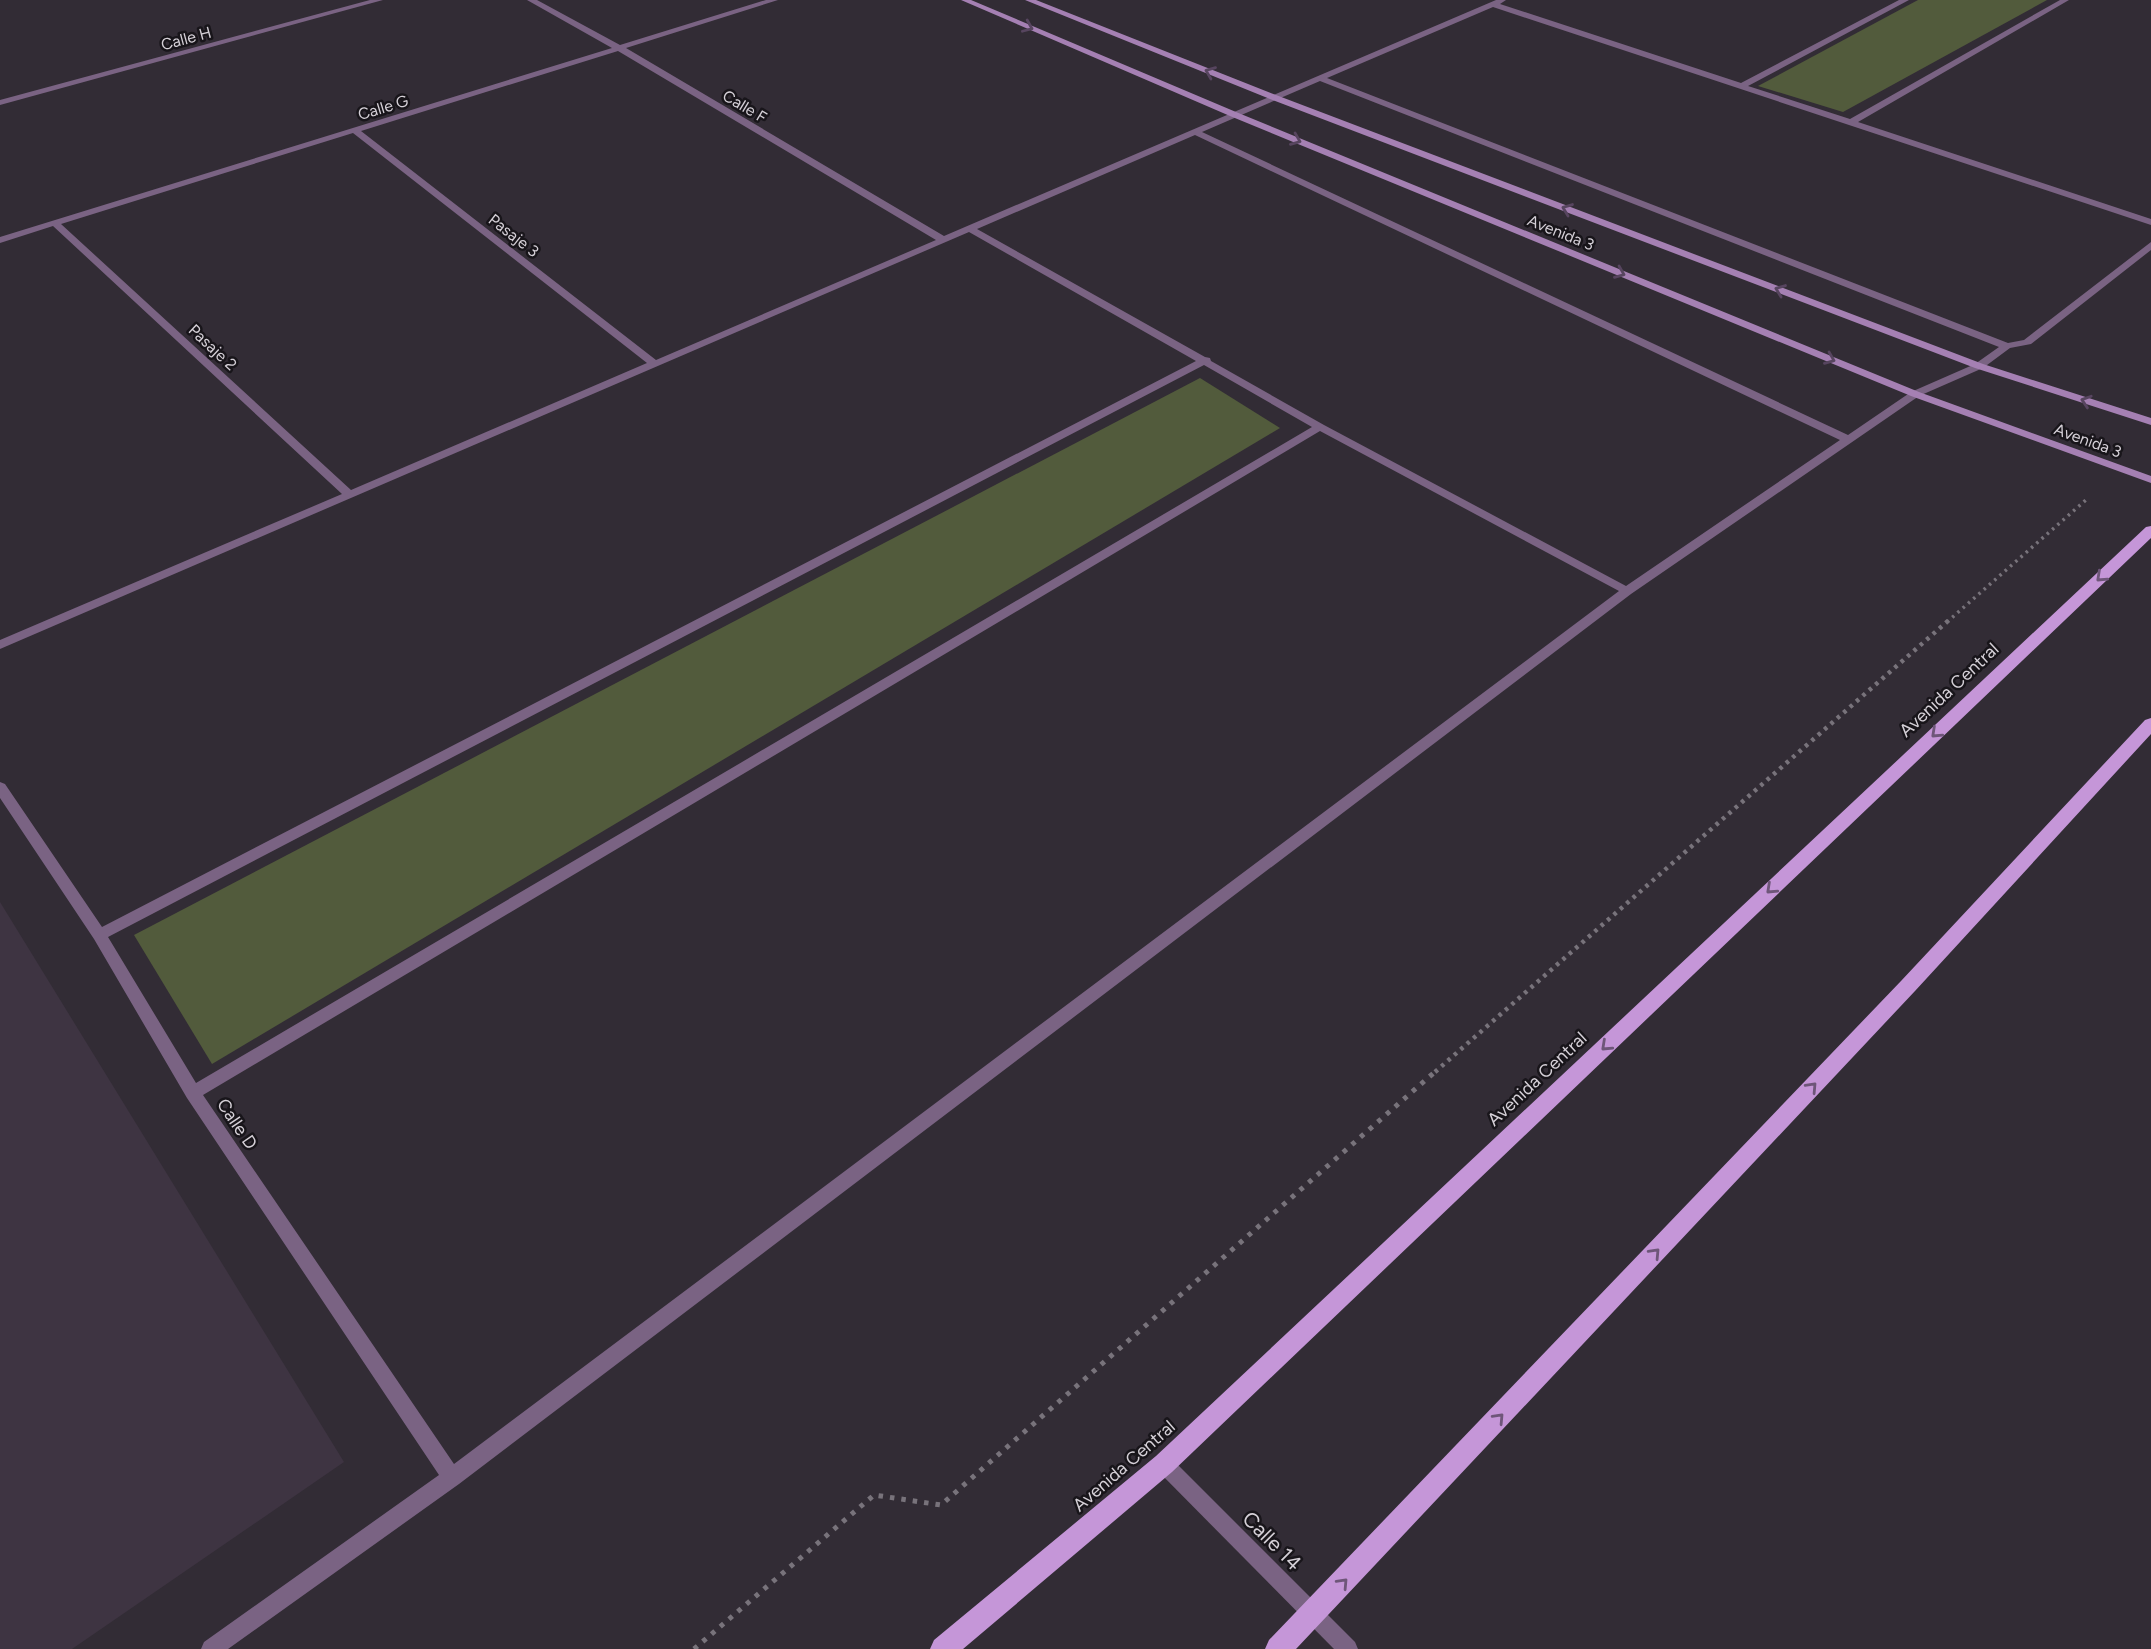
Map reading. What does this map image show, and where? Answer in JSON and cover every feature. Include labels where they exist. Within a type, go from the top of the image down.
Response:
[{"type":"main road","name":"Avenida 3","points":[[965,0],[1233,114],[1915,394],[2151,480]]},
{"type":"main road","name":"Avenida 3","points":[[1029,0],[1273,97],[1979,366],[2151,422]]},
{"type":"main road","name":"Avenida Central","points":[[943,1649],[1164,1464],[2151,530]]},
{"type":"main road","points":[[1278,1649],[1899,996],[2151,724]]},
{"type":"street","name":"Calle H","points":[[0,103],[379,0]]},
{"type":"street","name":"Calle F","points":[[531,0],[621,49],[943,240]]},
{"type":"street","name":"Calle G","points":[[0,240],[774,0]]},
{"type":"street","points":[[1742,86],[1905,0]]},
{"type":"street","points":[[1850,123],[2065,0]]},
{"type":"street","points":[[0,645],[1498,2],[1850,123],[2151,222]]},
{"type":"street","points":[[1319,78],[2007,346]]},
{"type":"street","name":"Pasaje 3","points":[[354,130],[654,364]]},
{"type":"street","points":[[1194,131],[1849,440]]},
{"type":"street","name":"Pasaje 2","points":[[55,223],[350,495]]},
{"type":"street","points":[[969,228],[1320,427],[1627,591]]},
{"type":"street","points":[[211,1649],[452,1477],[1627,591],[1915,394],[1979,366],[2007,346],[2027,342],[2151,245]]},
{"type":"street","points":[[99,935],[1206,360]]},
{"type":"street","points":[[193,1093],[1320,427]]},
{"type":"street","name":"Calle D","points":[[0,787],[99,935],[193,1093],[452,1477]]},
{"type":"street","name":"Calle 14","points":[[1164,1464],[1348,1649]]},
{"type":"path","points":[[694,1649],[874,1495],[941,1505],[2120,469]]},
{"type":"shaded area","points":[[0,902],[344,1462],[72,1649],[0,1649]]},
{"type":"green space","points":[[1918,0],[2047,0],[1843,112],[1758,86]]},
{"type":"green space","points":[[1200,378],[1280,428],[212,1064],[134,935]]}]
